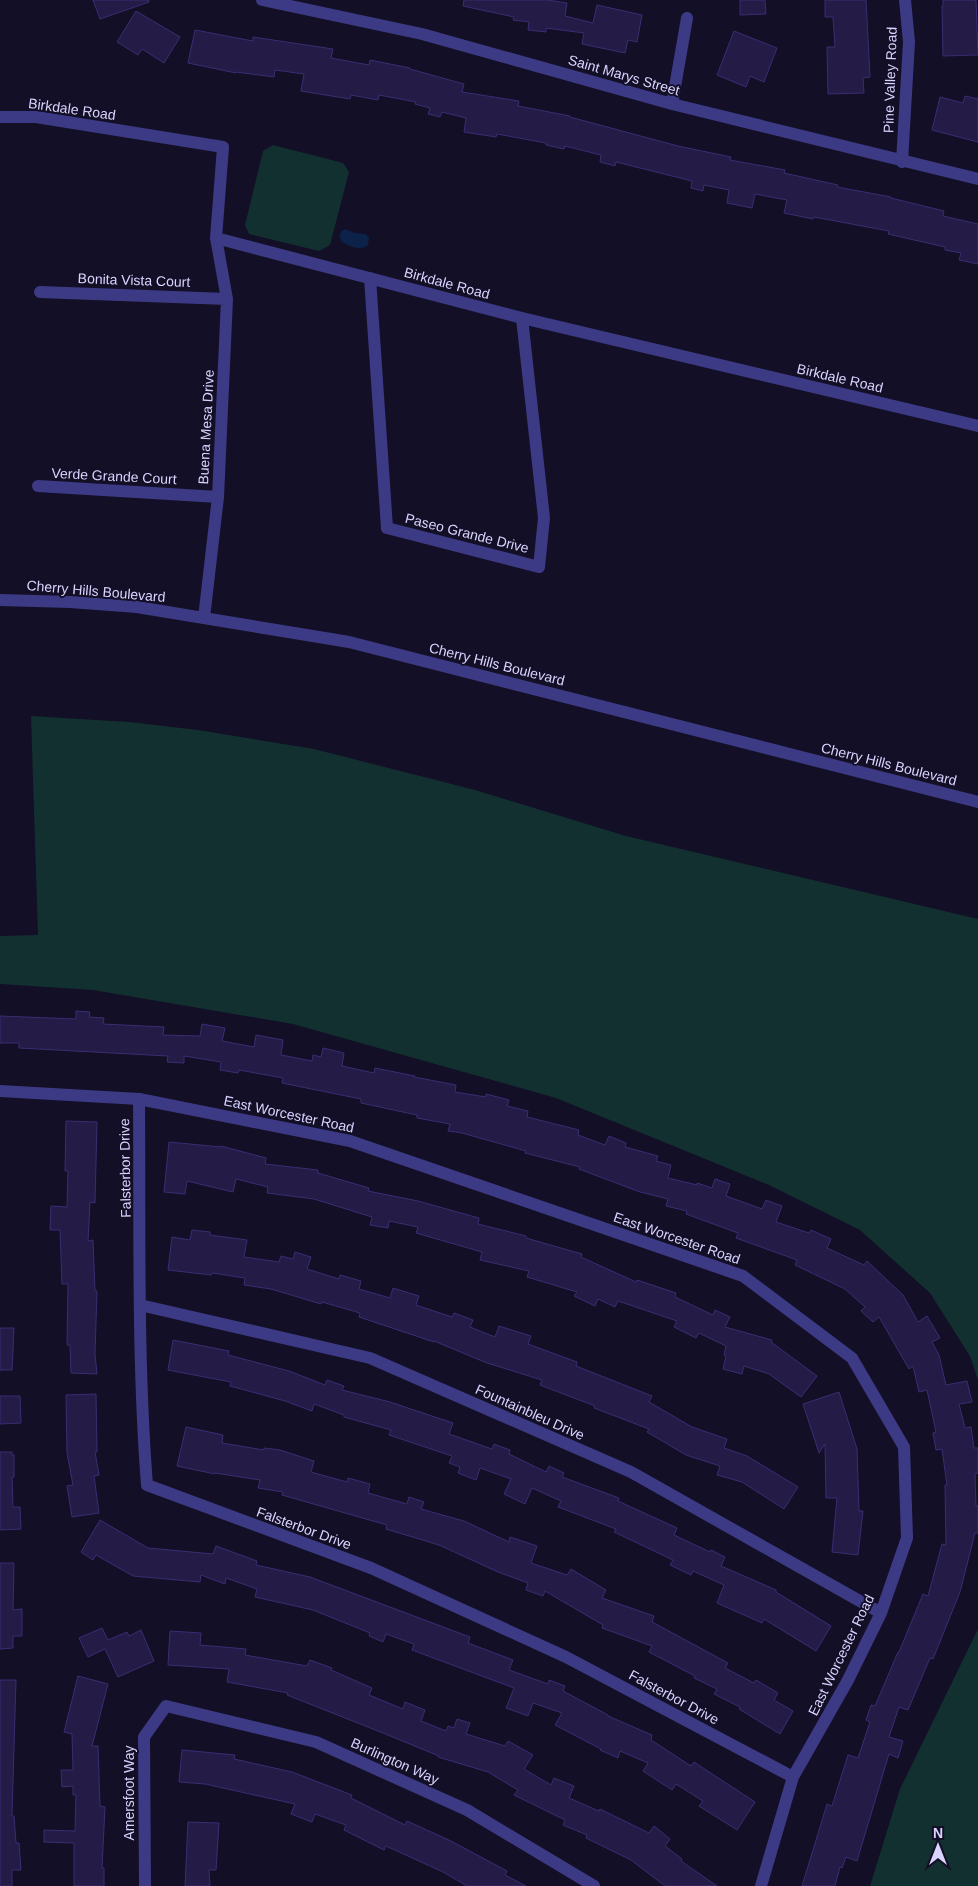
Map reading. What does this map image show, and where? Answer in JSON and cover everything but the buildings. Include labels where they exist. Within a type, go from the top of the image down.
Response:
[{"type":"street","name":"Saint Marys Street","points":[[262,0],[422,34],[672,104],[902,162],[978,179]]},
{"type":"street","name":"Pine Valley Road","points":[[902,162],[909,42],[905,0]]},
{"type":"street","points":[[672,104],[687,18]]},
{"type":"street","name":"Birkdale Road","points":[[0,117],[36,117],[223,147],[216,238],[522,318],[978,426]]},
{"type":"street","name":"Buena Mesa Drive","points":[[204,618],[218,497],[227,299],[216,238]]},
{"type":"street","name":"Paseo Grande Drive","points":[[370,278],[387,528],[539,567],[544,518],[522,318]]},
{"type":"street","name":"Bonita Vista Court","points":[[40,292],[227,299]]},
{"type":"street","name":"Verde Grande Court","points":[[38,486],[218,497]]},
{"type":"street","name":"Cherry Hills Boulevard","points":[[0,600],[70,602],[138,607],[349,642],[978,802]]},
{"type":"street","name":"East Worcester Road","points":[[0,1091],[139,1099],[350,1141],[743,1276],[852,1358],[904,1447],[907,1538],[881,1613],[848,1680],[793,1777],[760,1886]]},
{"type":"street","name":"Falsterbor Drive","points":[[139,1099],[140,1305],[143,1438],[147,1485],[388,1576],[566,1657],[793,1777]]},
{"type":"street","name":"Fountainbleu Drive","points":[[140,1305],[370,1358],[631,1472],[881,1613]]},
{"type":"street","name":"Amersfoot Way","points":[[145,1886],[144,1736],[166,1706]]},
{"type":"street","name":"Burlington Way","points":[[166,1706],[316,1742],[467,1810],[594,1886]]},
{"type":"green space","points":[[273,145],[343,163],[349,172],[330,245],[319,251],[249,234],[245,225],[263,151]]},
{"type":"green space","points":[[31,716],[129,722],[198,730],[314,749],[475,790],[626,836],[978,919],[978,1380],[970,1356],[930,1293],[860,1230],[769,1185],[556,1098],[293,1024],[93,990],[0,984],[0,936],[38,935]]},
{"type":"green space","points":[[978,1629],[978,1886],[870,1886],[900,1789]]},
{"type":"water","points":[[345,229],[355,233],[366,234],[369,238],[368,245],[358,248],[342,242],[339,236]]}]
